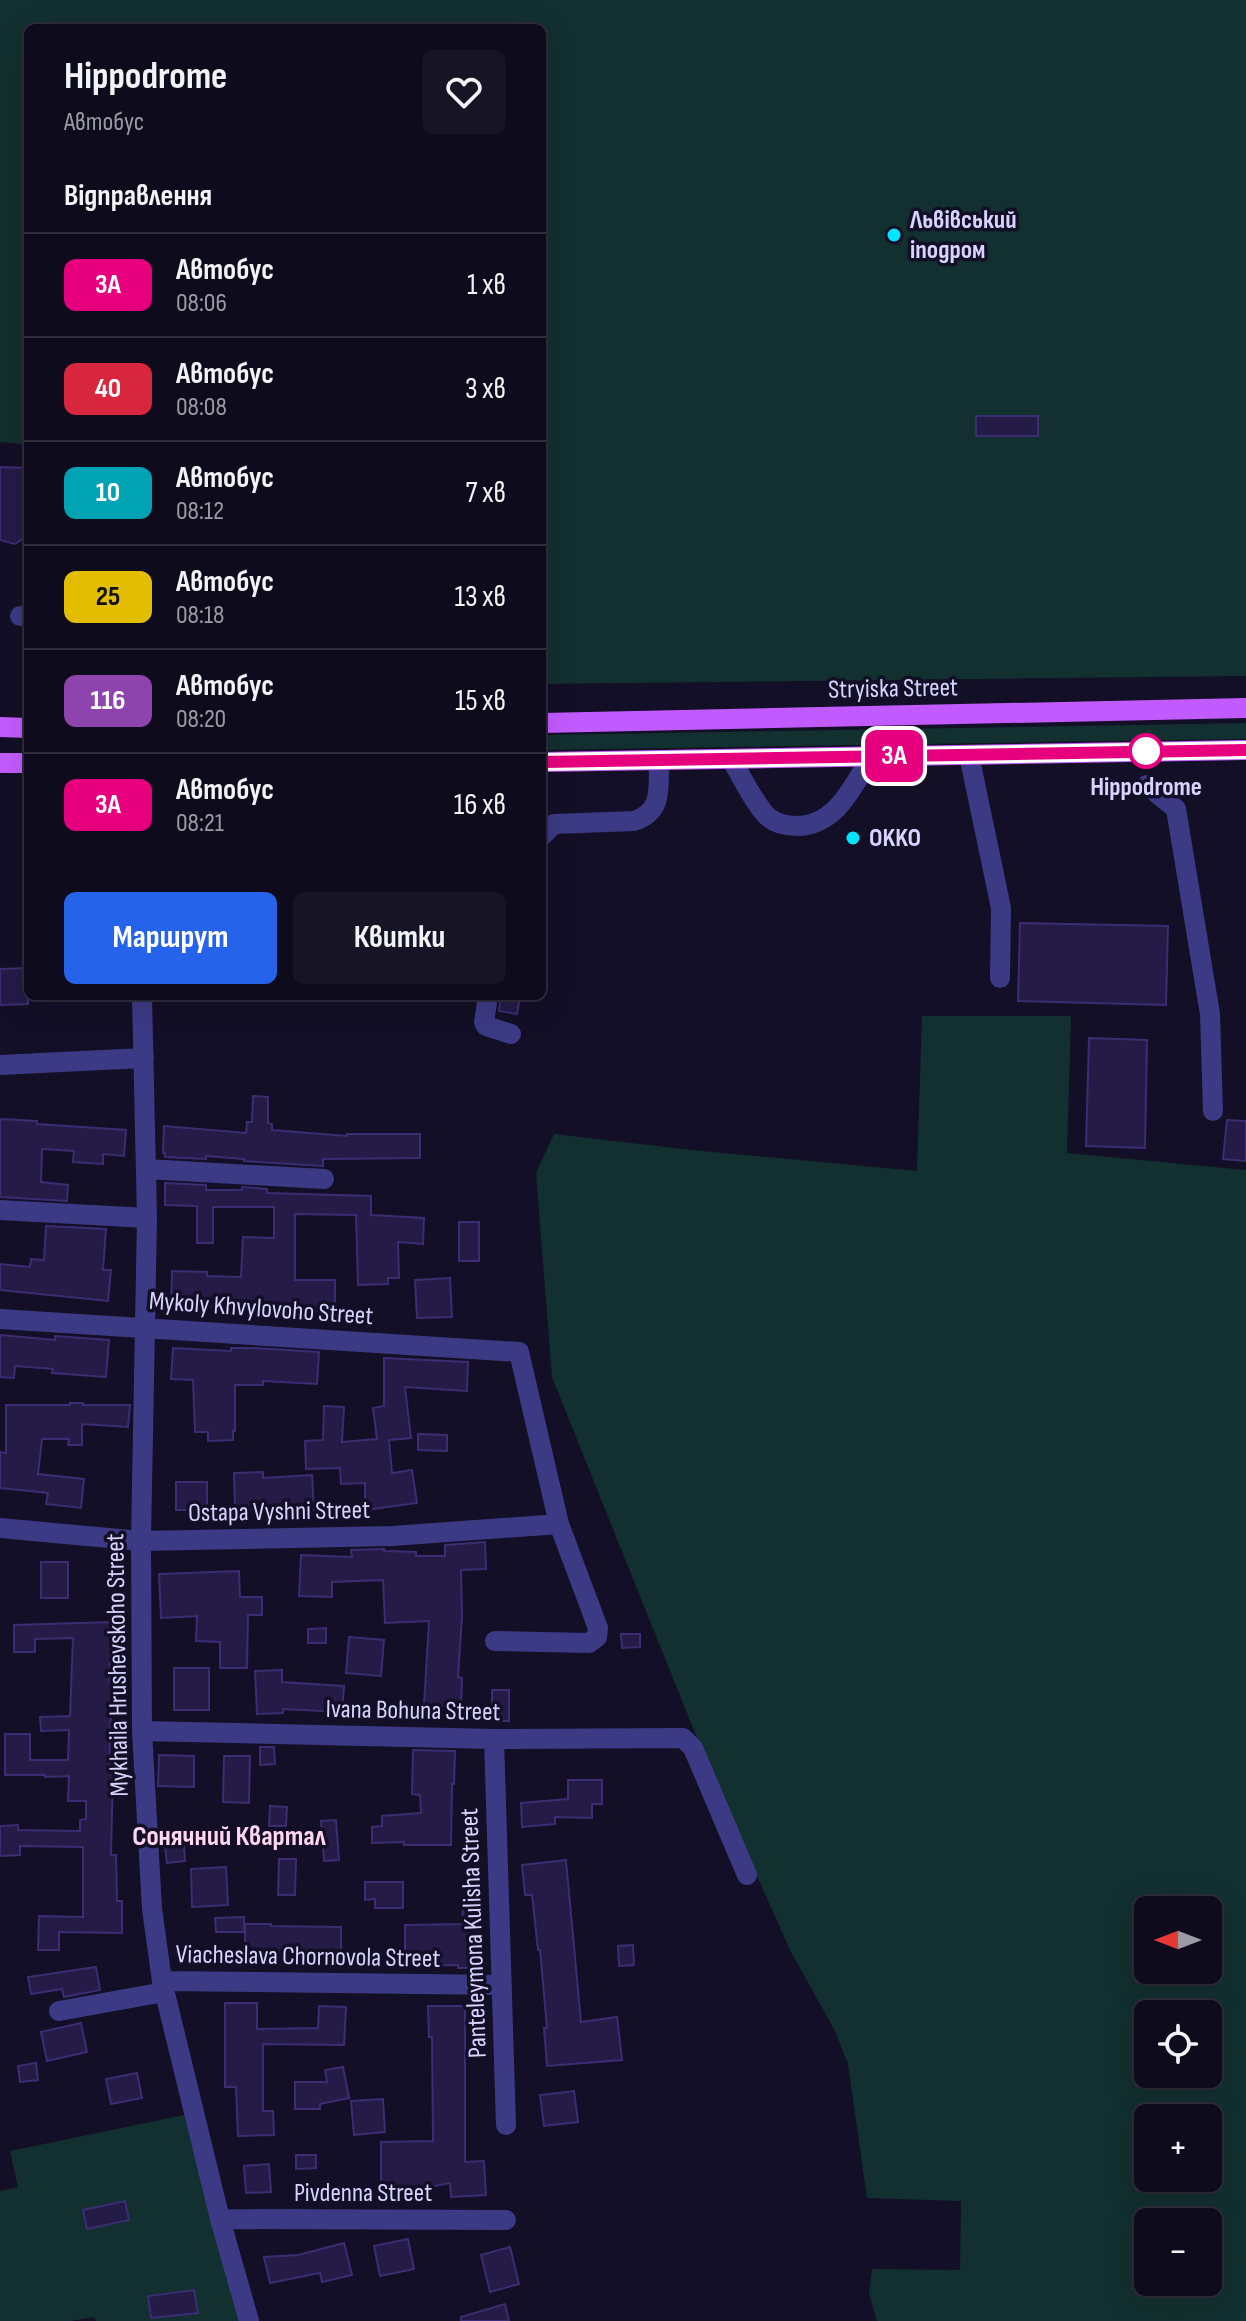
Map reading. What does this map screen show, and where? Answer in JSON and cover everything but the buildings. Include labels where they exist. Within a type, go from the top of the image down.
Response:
[{"type":"main road","name":"Stryiska Street","points":[[546,723],[1246,708]]},
{"type":"main road","points":[[0,727],[24,728]]},
{"type":"main road","points":[[546,765],[659,760],[1246,750]]},
{"type":"main road","points":[[0,763],[24,763]]},
{"type":"street","points":[[969,755],[1001,908],[1000,978]]},
{"type":"street","points":[[731,759],[771,819],[791,826],[804,826],[831,815],[843,803],[871,757]]},
{"type":"street","points":[[546,832],[554,824],[645,818],[657,801],[659,760]]},
{"type":"street","points":[[1147,785],[1176,809],[1210,1014],[1213,1111]]},
{"type":"street","name":"Mykhaila Hrushevskoho Street","points":[[142,1000],[147,1218],[141,1541],[142,1731],[152,1909],[163,1987],[220,2219],[249,2321]]},
{"type":"street","points":[[487,1000],[486,1026],[511,1034]]},
{"type":"street","points":[[0,1065],[144,1058]]},
{"type":"street","points":[[146,1169],[324,1179]]},
{"type":"street","points":[[0,1210],[147,1218]]},
{"type":"street","name":"Mykoly Khvylovoho Street","points":[[0,1319],[519,1352],[559,1524]]},
{"type":"street","points":[[495,1641],[589,1643],[597,1637],[598,1628],[559,1524]]},
{"type":"street","name":"Ostapa Vyshni Street","points":[[0,1528],[141,1541],[392,1536],[559,1524]]},
{"type":"street","name":"Ivana Bohuna Street","points":[[142,1731],[494,1739],[683,1738],[693,1748],[747,1875]]},
{"type":"street","name":"Panteleymona Kulisha Street","points":[[494,1739],[506,2125]]},
{"type":"street","name":"Viacheslava Chornovola Street","points":[[59,2011],[163,1987],[502,1985]]},
{"type":"street","name":"Pivdenna Street","points":[[220,2219],[506,2220]]},
{"type":"green space","name":"Львівський іподром","points":[[0,0],[1246,0],[1246,676],[546,684],[546,24],[24,24],[24,445],[0,442]]},
{"type":"green space","points":[[1246,723],[1246,739],[546,750],[546,735]]},
{"type":"green space","points":[[922,1016],[1071,1016],[1067,1153],[1246,1170],[1246,2321],[877,2321],[869,2294],[872,2269],[960,2270],[961,2201],[867,2198],[848,2064],[835,2031],[790,1950],[711,1773],[552,1377],[536,1173],[554,1134],[917,1171]]},
{"type":"green space","points":[[189,2114],[240,2321],[96,2321],[94,2317],[70,2321],[0,2321],[0,2191],[18,2187],[10,2151]]},
{"type":"bus line","name":"3А","points":[[546,762],[1246,750]]},
{"type":"place","name":"Львівський іподром","points":[[894,235]]},
{"type":"place","name":"Hippodrome","points":[[1146,751]]},
{"type":"place","name":"OKKO","points":[[853,838]]},
{"type":"district","name":"Сонячний Квартал","points":[[229,1836]]}]
